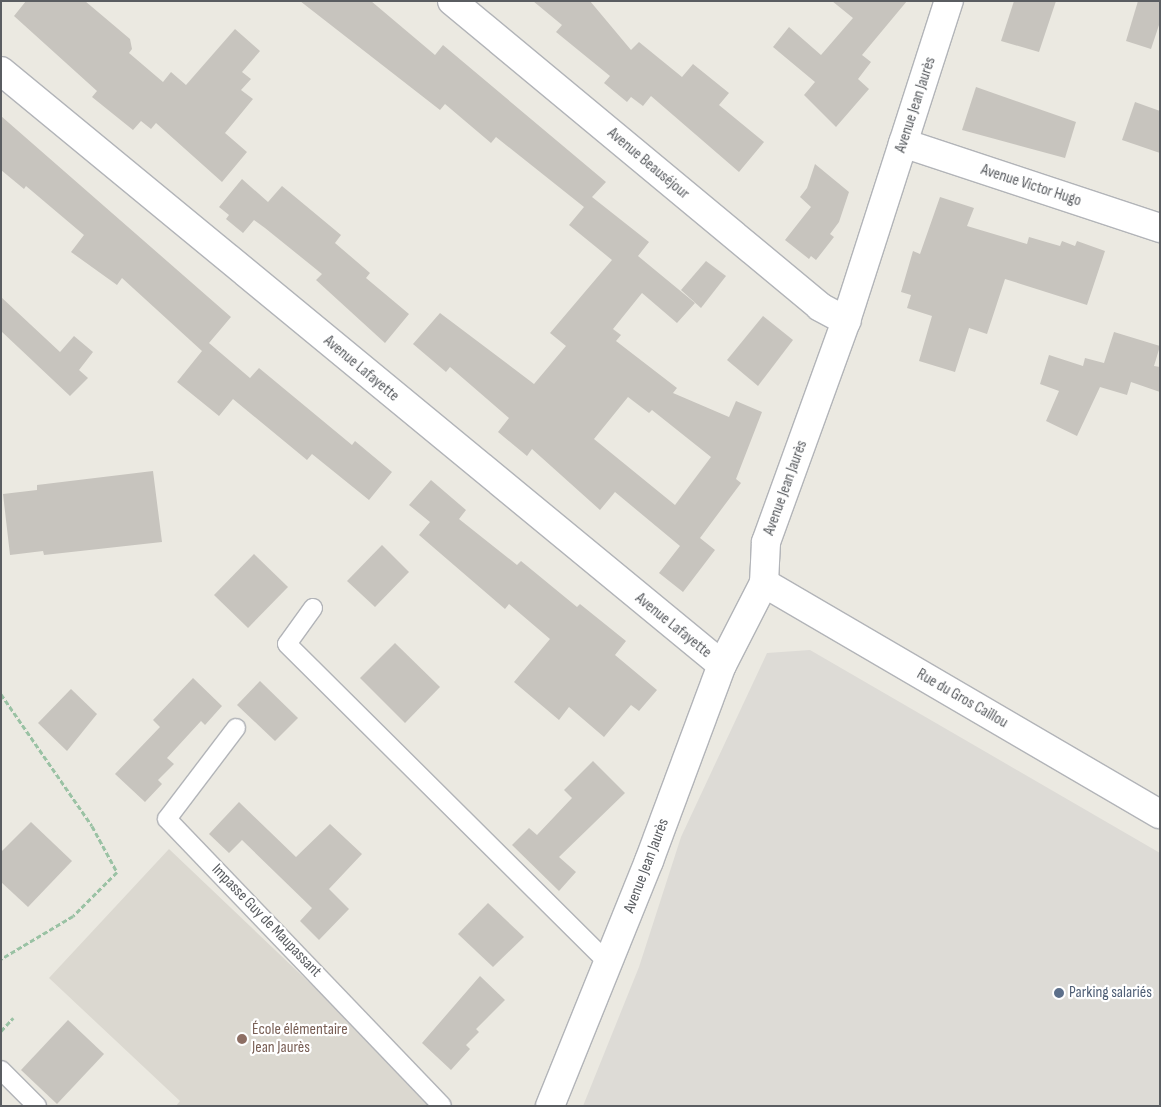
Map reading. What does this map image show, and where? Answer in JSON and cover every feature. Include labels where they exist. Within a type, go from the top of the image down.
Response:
[{"type":"street","name":"Avenue Beauséjour","points":[[452,1],[820,307],[846,321]]},
{"type":"street","name":"Avenue Jean Jaurès","points":[[550,1106],[609,964],[722,665],[764,583],[766,542],[846,321],[949,1]]},
{"type":"street","name":"Avenue Lafayette","points":[[1,71],[722,665]]},
{"type":"street","name":"Avenue Victor Hugo","points":[[903,143],[1160,228]]},
{"type":"street","name":"Rue du Gros Caillou","points":[[764,583],[1160,814]]},
{"type":"lane","points":[[313,608],[287,644],[609,964]]},
{"type":"lane","name":"Impasse Guy de Maupassant","points":[[236,728],[167,818],[442,1106]]},
{"type":"lane","points":[[1,1070],[37,1106]]},
{"type":"path","points":[[1,694],[92,826],[117,872],[73,916],[1,959]]},
{"type":"path","points":[[1,1031],[13,1018]]},
{"type":"shaded area","points":[[810,650],[1160,853],[1160,1106],[583,1106],[639,967],[681,837],[767,653]]},
{"type":"shaded area","name":"École élémentaire Jean Jaurès","points":[[169,849],[439,1106],[176,1106],[180,1101],[49,978]]},
{"type":"building","points":[[26,1],[85,1],[130,39],[132,49],[129,53],[163,82],[171,72],[186,85],[235,29],[260,51],[242,72],[251,79],[241,90],[253,99],[225,133],[247,152],[222,182],[156,123],[151,129],[141,121],[133,130],[92,97],[97,91],[14,16]]},
{"type":"building","points":[[300,1],[371,1],[435,55],[443,45],[606,182],[592,197],[649,242],[638,256],[695,303],[677,323],[642,293],[613,329],[621,335],[616,341],[677,388],[673,393],[729,417],[736,401],[762,412],[736,479],[741,483],[700,538],[715,550],[683,592],[659,573],[680,546],[615,492],[600,510],[532,449],[527,456],[498,432],[509,418],[450,367],[446,372],[413,344],[440,313],[534,384],[566,346],[550,333],[612,260],[569,225],[584,207],[496,137],[491,143],[445,104],[440,110]],"holes":[[[628,397],[649,413],[652,410],[711,457],[675,505],[594,439]]]},
{"type":"building","points":[[533,1],[590,1],[631,50],[639,42],[682,77],[693,64],[729,93],[719,105],[764,142],[739,172],[651,96],[643,106],[631,97],[627,102],[604,83],[610,76],[556,32],[562,25]]},
{"type":"building","points":[[832,1],[907,1],[862,55],[871,62],[858,79],[869,89],[836,127],[804,95],[815,82],[773,47],[789,27],[821,55],[853,18]]},
{"type":"building","points":[[1014,1],[1056,1],[1039,52],[1001,41]]},
{"type":"building","points":[[1138,1],[1160,1],[1160,22],[1151,49],[1126,41]]},
{"type":"building","points":[[976,87],[1076,122],[1065,158],[962,130]]},
{"type":"building","points":[[1135,102],[1160,111],[1160,153],[1122,140]]},
{"type":"building","points":[[1,116],[231,317],[209,343],[250,378],[259,368],[352,445],[355,441],[392,472],[369,500],[312,454],[307,460],[233,399],[219,416],[177,382],[202,351],[122,278],[117,285],[71,252],[84,235],[26,186],[24,189],[1,170]]},
{"type":"building","points":[[815,164],[849,192],[839,222],[830,234],[834,237],[816,260],[811,256],[809,259],[785,240],[811,207],[800,197],[807,188]]},
{"type":"building","points":[[242,179],[268,202],[282,186],[341,235],[335,243],[370,273],[366,278],[409,314],[385,343],[316,280],[322,274],[265,228],[254,220],[243,233],[226,219],[229,215],[219,207]]},
{"type":"building","points":[[940,197],[974,208],[967,226],[1027,244],[1029,237],[1060,246],[1062,241],[1075,246],[1077,241],[1105,251],[1087,305],[1005,279],[987,334],[969,328],[955,372],[919,361],[932,316],[907,308],[911,295],[901,292],[913,251],[920,254]]},
{"type":"building","points":[[706,261],[726,276],[701,308],[681,290]]},
{"type":"building","points":[[1,297],[60,352],[74,336],[93,352],[79,370],[88,378],[70,396],[1,331]]},
{"type":"building","points":[[763,316],[793,340],[758,386],[727,360]]},
{"type":"building","points":[[1114,332],[1160,346],[1154,366],[1160,367],[1160,392],[1131,382],[1127,395],[1100,387],[1077,436],[1046,421],[1059,391],[1040,384],[1049,355],[1083,366],[1085,358],[1104,363]]},
{"type":"building","points":[[153,471],[162,542],[44,555],[43,551],[10,555],[3,494],[37,490],[37,485]]},
{"type":"building","points":[[431,480],[466,510],[459,519],[517,565],[521,561],[577,607],[580,604],[626,641],[615,655],[657,690],[639,711],[631,705],[604,737],[569,707],[559,720],[514,682],[550,639],[509,604],[505,609],[419,535],[430,522],[409,505]]},
{"type":"building","points":[[382,545],[409,572],[375,607],[347,581]]},
{"type":"building","points":[[254,554],[288,587],[248,628],[214,595]]},
{"type":"building","points":[[395,643],[440,687],[405,723],[360,678]]},
{"type":"building","points":[[193,678],[222,706],[205,725],[201,721],[167,758],[174,764],[158,780],[162,784],[145,802],[115,774],[160,727],[153,720]]},
{"type":"building","points":[[260,681],[298,718],[275,741],[237,705]]},
{"type":"building","points":[[71,689],[97,714],[67,751],[38,723]]},
{"type":"building","points":[[593,761],[625,793],[559,857],[576,872],[559,891],[512,845],[529,828],[537,835],[572,798],[564,790]]},
{"type":"building","points":[[239,802],[296,857],[330,824],[362,854],[329,889],[349,909],[319,940],[300,921],[312,908],[242,840],[229,853],[209,834]]},
{"type":"building","points":[[31,822],[72,861],[28,907],[1,882],[1,852]]},
{"type":"building","points":[[488,903],[524,937],[493,967],[458,934]]},
{"type":"building","points":[[480,976],[505,1000],[476,1029],[479,1032],[466,1045],[470,1049],[451,1070],[422,1043]]},
{"type":"building","points":[[68,1020],[104,1054],[57,1104],[21,1070]]},
{"type":"place","name":"Parking salariés","points":[[1059,993]]},
{"type":"place","name":"École élémentaire Jean Jaurès","points":[[242,1039]]}]
